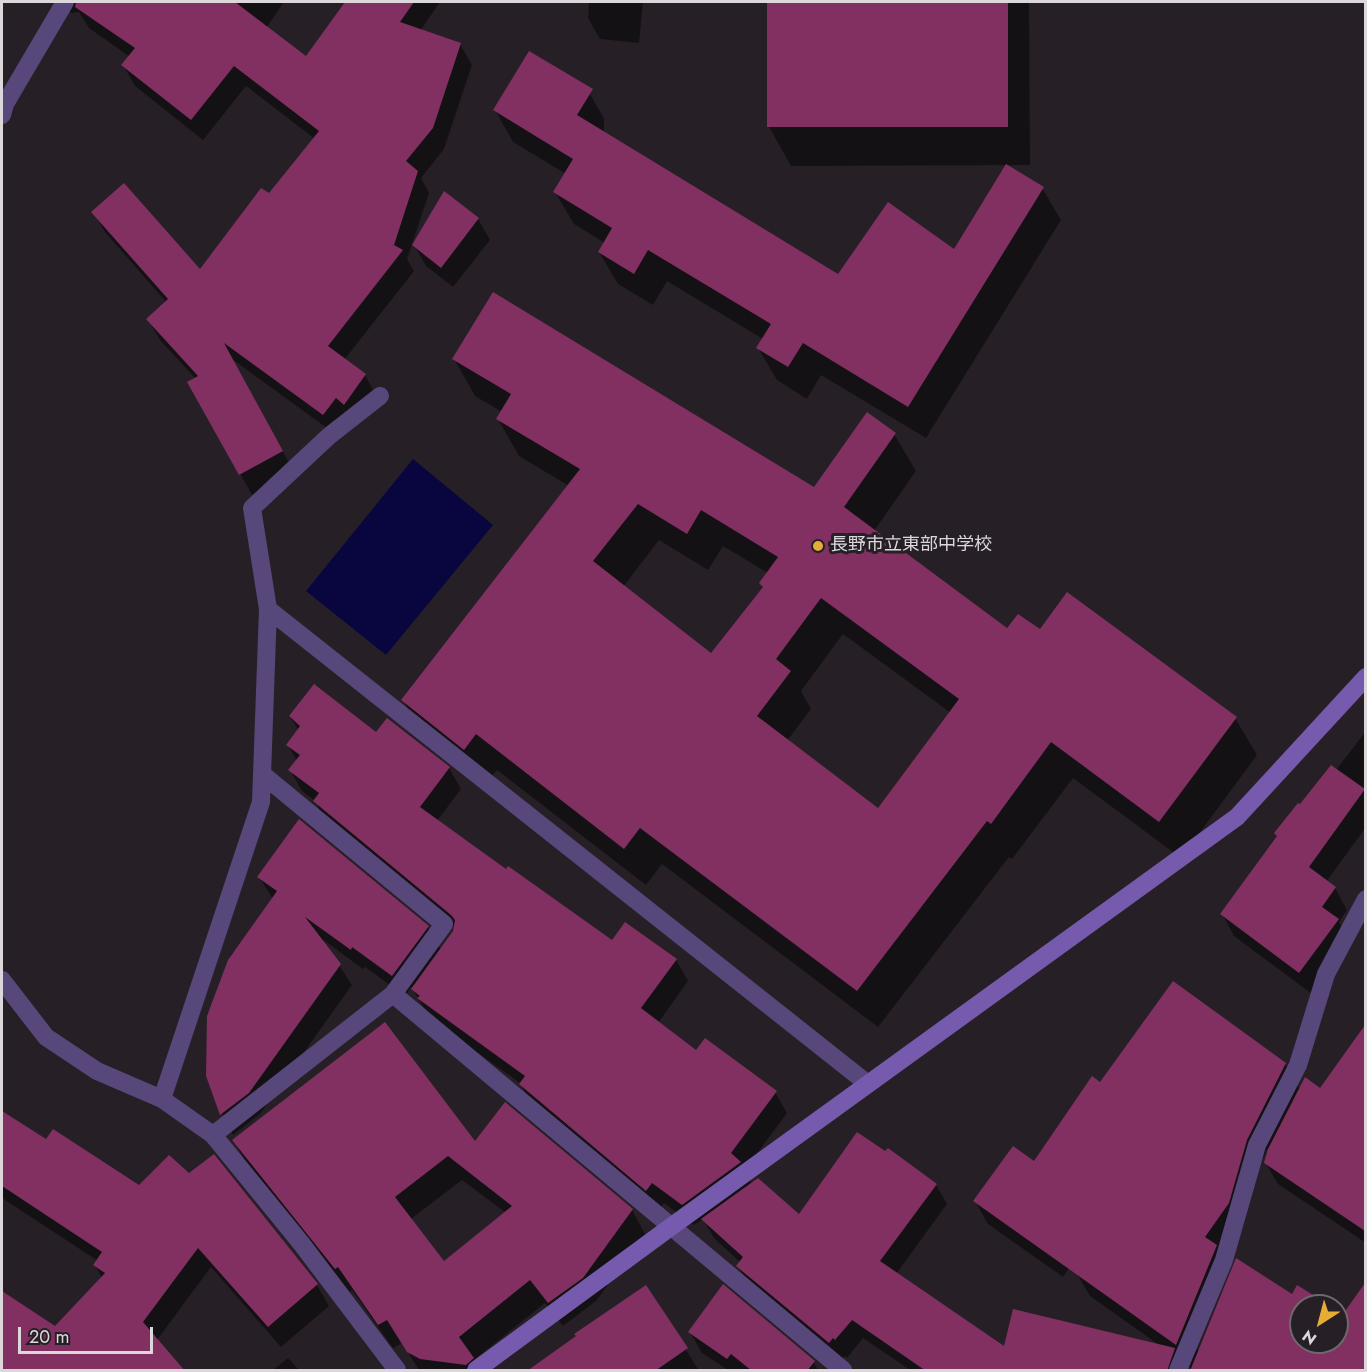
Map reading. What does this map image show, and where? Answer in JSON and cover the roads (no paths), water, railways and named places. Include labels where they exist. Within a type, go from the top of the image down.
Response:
[{"type":"street","points":[[2,115],[5,104],[65,2]]},
{"type":"street","points":[[162,1099],[261,802],[268,609],[252,508],[329,436],[380,396]]},
{"type":"street","points":[[268,609],[868,1084]]},
{"type":"street","points":[[476,1371],[1237,818],[1365,677]]},
{"type":"street","points":[[213,1135],[393,994],[444,924],[262,774]]},
{"type":"street","points":[[1178,1371],[1224,1260],[1257,1145],[1298,1065],[1326,974],[1365,898]]},
{"type":"street","points":[[2,980],[46,1037],[97,1071],[162,1099],[213,1135],[301,1243],[397,1371]]},
{"type":"street","points":[[393,994],[843,1371]]},
{"type":"place","name":"長野市立東部中学校","points":[[818,546]]}]
